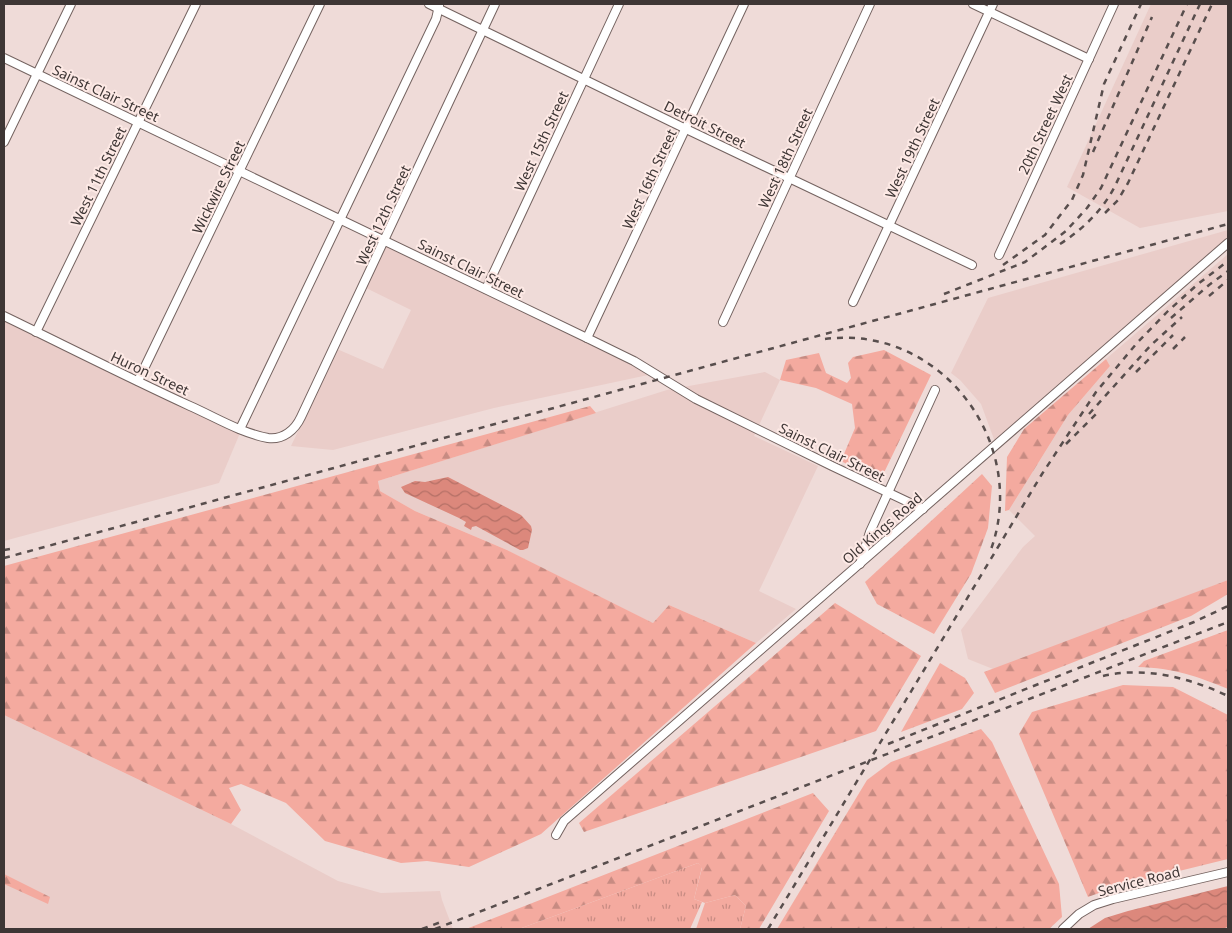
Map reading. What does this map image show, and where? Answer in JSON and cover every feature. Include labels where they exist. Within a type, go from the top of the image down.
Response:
[{"type":"street","points":[[4,142],[71,4]]},
{"type":"street","name":"West 11th Street","points":[[36,332],[196,4]]},
{"type":"street","name":"Wickwire Street","points":[[138,381],[320,4]]},
{"type":"street","name":"Detroit Street","points":[[429,4],[439,6],[483,30],[972,266]]},
{"type":"street","name":"West 12th Street","points":[[289,433],[301,417],[495,4]]},
{"type":"street","name":"West 15th Street","points":[[486,289],[619,4]]},
{"type":"street","name":"West 16th Street","points":[[587,338],[744,4]]},
{"type":"street","name":"West 18th Street","points":[[723,322],[870,4]]},
{"type":"street","points":[[973,4],[1089,59]]},
{"type":"street","name":"West 19th Street","points":[[853,302],[993,4]]},
{"type":"street","name":"20th Street West","points":[[999,255],[1114,4]]},
{"type":"street","points":[[240,428],[436,19],[439,6]]},
{"type":"street","name":"Sainst Clair Street","points":[[4,58],[587,338],[650,370],[696,399],[924,509]]},
{"type":"street","name":"Old Kings Road","points":[[556,835],[564,821],[1228,243]]},
{"type":"street","name":"Huron Street","points":[[4,316],[240,428],[269,438],[281,437],[289,433]]},
{"type":"street","points":[[860,564],[870,532],[887,492],[935,390]]},
{"type":"street","name":"Service Road","points":[[1063,929],[1078,914],[1094,905],[1113,898],[1228,872]]},
{"type":"shaded area","points":[[1151,4],[1228,4],[1228,211],[1140,228],[1067,187]]},
{"type":"shaded area","points":[[1228,230],[1228,238],[995,442],[981,404],[960,380],[951,373],[988,298]]},
{"type":"shaded area","points":[[386,245],[644,371],[648,375],[494,408],[333,450],[291,446],[337,349],[383,369],[411,310],[366,288]]},
{"type":"shaded area","points":[[1228,254],[1228,580],[998,671],[968,659],[961,630],[1023,547],[1035,536],[1009,510],[1068,415],[1110,366],[1106,359]]},
{"type":"shaded area","points":[[4,320],[240,433],[219,483],[4,541]]},
{"type":"shaded area","points":[[765,372],[780,380],[754,436],[818,466],[759,591],[796,609],[756,643],[669,605],[653,623],[507,550],[415,511],[380,491],[378,481],[667,390]]},
{"type":"shaded area","points":[[4,715],[231,824],[338,881],[381,893],[440,891],[453,929],[4,929]]},
{"type":"green space","points":[[884,350],[931,375],[880,481],[841,461],[855,428],[852,404],[816,388],[780,380],[786,360],[819,353],[826,373],[847,383],[851,378],[848,363],[853,357]]},
{"type":"green space","points":[[1106,359],[1110,366],[1068,415],[1009,510],[1005,511],[1007,457],[1024,429]]},
{"type":"green space","points":[[590,406],[596,413],[378,481],[380,491],[415,511],[507,550],[653,623],[669,605],[756,643],[541,834],[469,867],[427,861],[401,863],[325,841],[286,803],[241,784],[229,788],[241,810],[231,824],[4,715],[4,566]]},
{"type":"green space","points":[[982,474],[992,486],[988,528],[971,574],[934,634],[877,604],[865,582]]},
{"type":"green space","points":[[1228,580],[1228,594],[1191,616],[995,693],[984,672]]},
{"type":"green space","points":[[835,603],[921,656],[876,731],[584,832],[579,823]]},
{"type":"green space","points":[[1228,630],[1228,689],[1184,674],[1163,669],[1138,667],[1144,661]]},
{"type":"green space","points":[[940,663],[965,678],[974,693],[962,709],[901,732]]},
{"type":"green space","points":[[1123,685],[1173,687],[1228,715],[1228,859],[1118,886],[1088,897],[1019,734],[1032,712]]},
{"type":"green space","points":[[981,729],[992,742],[1059,884],[1062,917],[1049,929],[777,929],[867,780],[891,762]]},
{"type":"green space","points":[[813,793],[829,811],[759,929],[740,929],[746,906],[735,895],[705,903],[694,899],[702,868],[698,863],[519,929],[466,929]]},
{"type":"green space","points":[[698,863],[702,867],[694,899],[702,902],[690,929],[519,929]]},
{"type":"green space","points":[[4,874],[50,897],[48,904],[4,884]]},
{"type":"green space","points":[[735,895],[746,906],[740,929],[696,929],[705,903]]},
{"type":"water","points":[[448,477],[521,515],[531,526],[532,530],[528,548],[520,550],[476,526],[472,527],[471,530],[464,526],[466,522],[405,493],[401,487],[415,481],[425,482]]},
{"type":"water","points":[[1228,886],[1228,927],[1222,929],[1088,929],[1105,918]]},
{"type":"railway","points":[[1003,265],[1045,235],[1072,200],[1083,175],[1104,84],[1141,4]]},
{"type":"railway","points":[[944,294],[1025,262],[1066,231],[1087,208],[1101,188],[1187,4]]},
{"type":"railway","points":[[1060,244],[1091,219],[1110,195],[1200,4]]},
{"type":"railway","points":[[1105,213],[1118,200],[1128,183],[1212,4]]},
{"type":"railway","points":[[1093,152],[1152,17]]},
{"type":"railway","points":[[4,558],[1228,224]]},
{"type":"railway","points":[[768,929],[1042,474],[1096,392],[1137,343],[1168,311],[1198,284],[1228,261]]},
{"type":"railway","points":[[1171,318],[1228,271]]},
{"type":"railway","points":[[1209,296],[1228,280]]},
{"type":"railway","points":[[1089,414],[1151,345],[1182,317]]},
{"type":"railway","points":[[1136,372],[1173,335]]},
{"type":"railway","points":[[1173,349],[1185,337]]},
{"type":"railway","points":[[825,339],[867,339],[905,351],[939,371],[966,399],[986,433],[998,471],[999,511],[990,552]]},
{"type":"railway","points":[[1066,444],[1098,412]]},
{"type":"railway","points":[[4,550],[10,549]]},
{"type":"railway","points":[[888,744],[1194,622],[1228,606]]},
{"type":"railway","points":[[435,929],[1228,622]]},
{"type":"railway","points":[[1103,676],[1119,673],[1151,673],[1183,679],[1228,696]]},
{"type":"railway","points":[[422,929],[441,922]]}]
